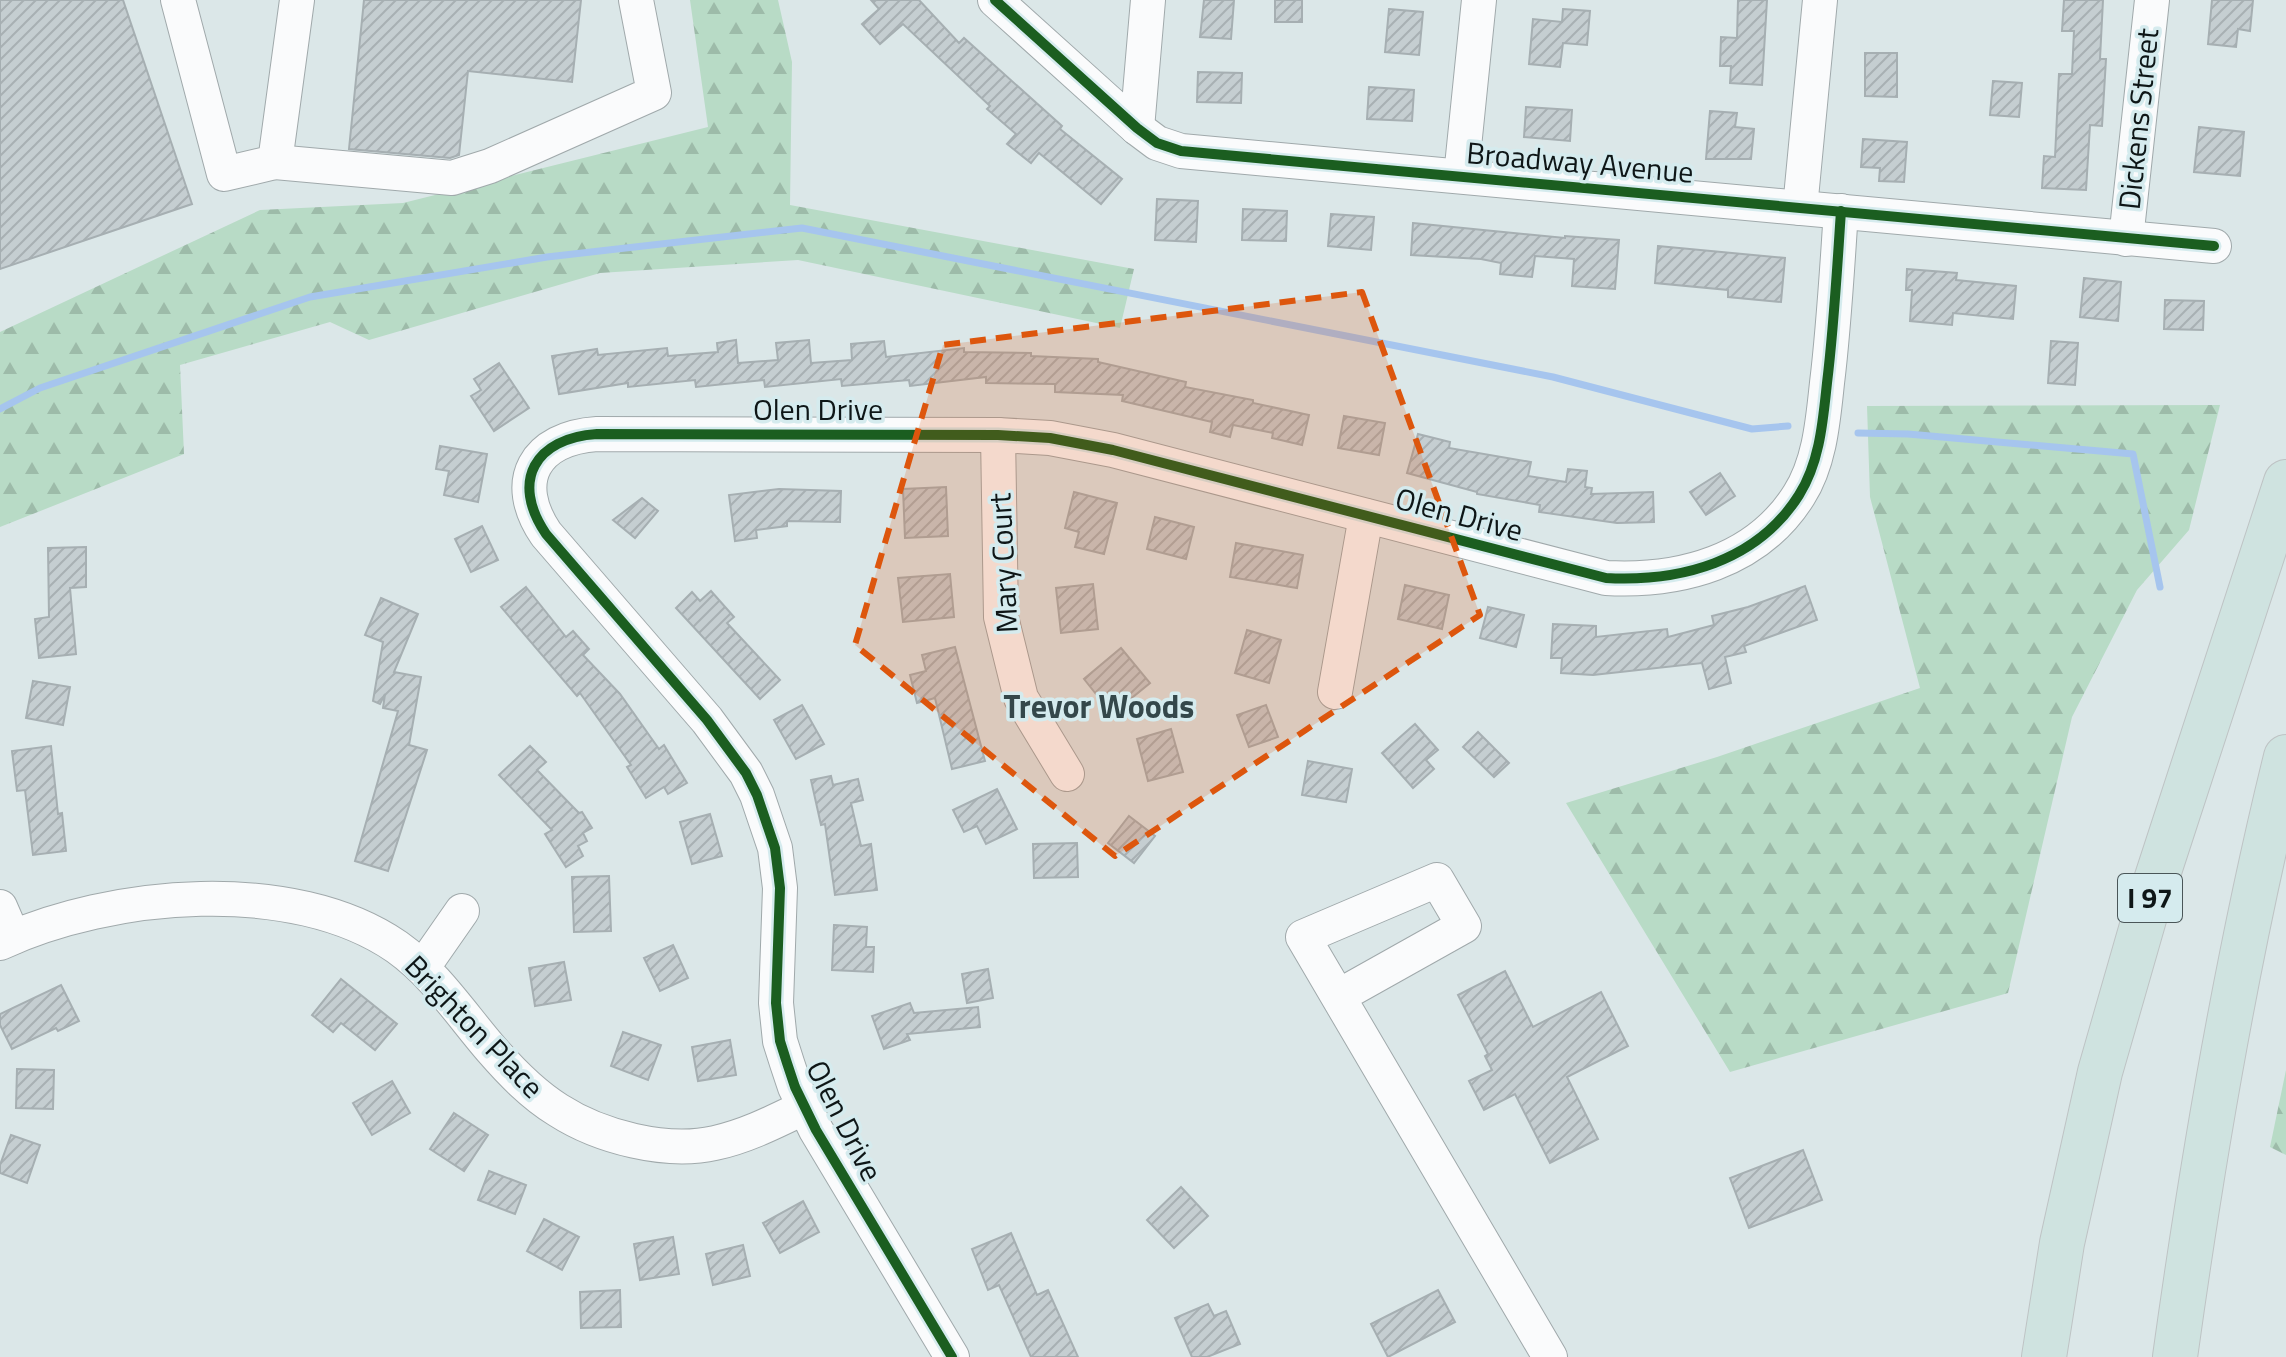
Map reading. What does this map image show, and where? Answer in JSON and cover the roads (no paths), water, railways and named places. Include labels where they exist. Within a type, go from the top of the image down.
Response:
[{"type":"highway","name":"I 97","points":[[2044,1357],[2062,1243],[2100,1072],[2148,905],[2286,482]]},
{"type":"highway","points":[[2175,1357],[2223,1045],[2257,875],[2286,757]]},
{"type":"street","points":[[178,0],[224,174],[275,162],[452,178],[490,166],[654,93],[636,0]]},
{"type":"street","points":[[275,162],[297,0]]},
{"type":"street","name":"Broadway Avenue","points":[[995,0],[1137,128],[1157,143],[1181,151],[2214,246]]},
{"type":"street","points":[[1137,128],[1148,0]]},
{"type":"street","points":[[1461,176],[1479,0]]},
{"type":"street","points":[[1800,208],[1820,0]]},
{"type":"street","name":"Dickens Street","points":[[2126,239],[2152,0]]},
{"type":"street","name":"Olen Drive","points":[[952,1357],[795,1087],[780,1041],[776,1003],[780,888],[775,848],[757,795],[746,773],[707,720],[546,534],[534,516],[530,502],[532,473],[539,458],[551,445],[579,435],[998,435],[1050,438],[1090,445],[1606,578],[1640,580],[1672,577],[1698,571],[1746,547],[1768,531],[1799,495],[1816,454],[1830,358],[1841,211]]},
{"type":"street","name":"Mary Court","points":[[998,435],[1001,617],[1021,698],[1067,774]]},
{"type":"street","points":[[1335,692],[1366,516]]},
{"type":"street","name":"Brighton Place","points":[[4,929],[136,905],[194,900],[291,906],[347,921],[396,946],[423,967],[492,1050],[537,1095],[559,1111],[610,1133],[658,1144],[712,1144],[741,1136],[805,1107]]},
{"type":"street","points":[[423,967],[462,911]]},
{"type":"street","points":[[1339,996],[1550,1357]]},
{"type":"waterway","points":[[0,409],[40,388],[310,297],[547,257],[802,228],[1553,377],[1752,429],[1788,426]]},
{"type":"waterway","points":[[1858,433],[1908,434],[2133,454],[2160,587]]},
{"type":"district","name":"Trevor Woods","points":[[1099,707]]}]
